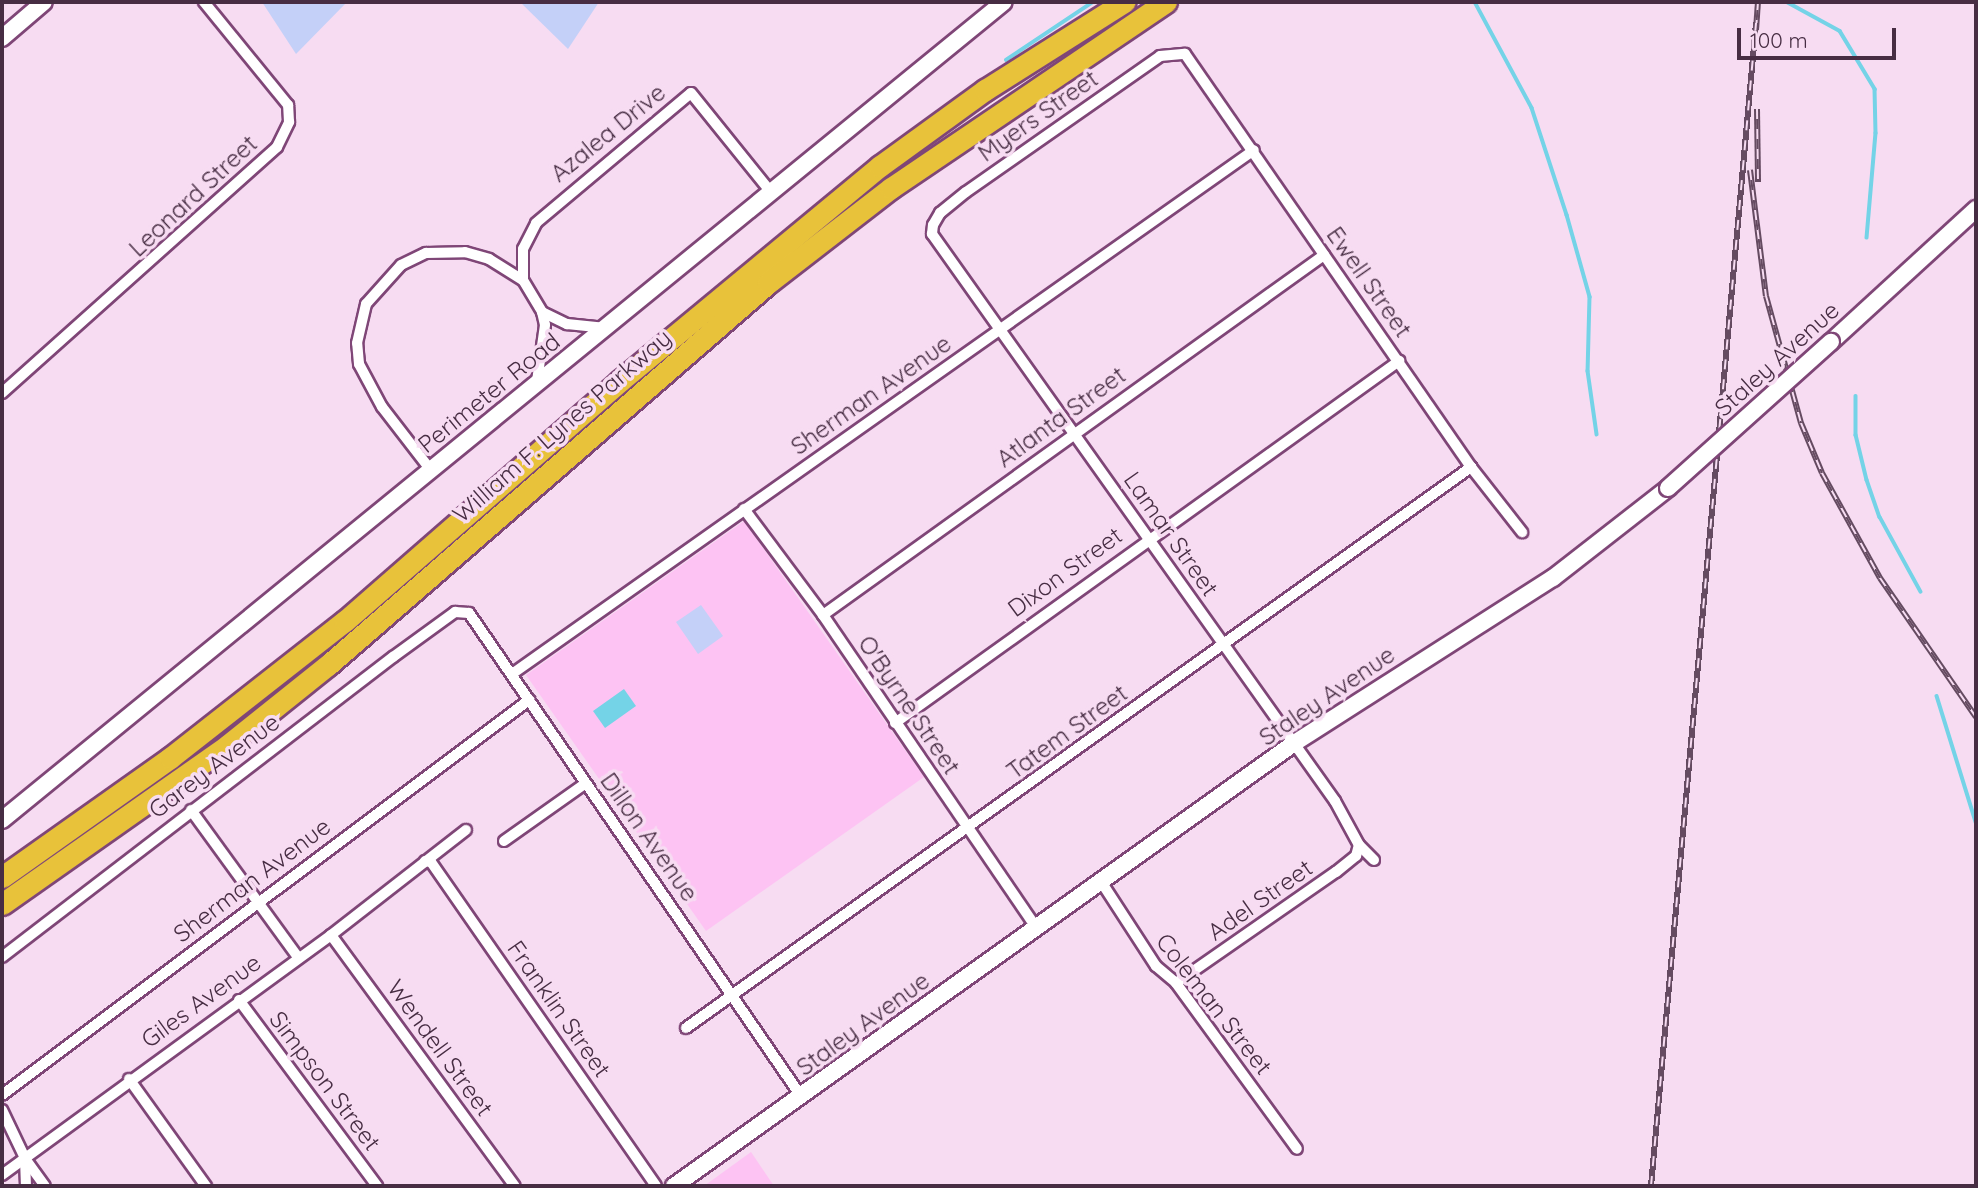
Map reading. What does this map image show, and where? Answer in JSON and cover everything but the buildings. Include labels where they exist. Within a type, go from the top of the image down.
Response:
[{"type":"highway","name":"William F. Lynes Parkway","points":[[2,877],[170,758],[345,621],[641,363],[880,166],[985,90],[1124,2]]},
{"type":"highway","name":"William F. Lynes Parkway","points":[[2,904],[228,745],[328,665],[768,283],[881,196],[1166,2]]},
{"type":"street","points":[[2,38],[44,2]]},
{"type":"street","name":"Leonard Street","points":[[2,393],[278,147],[289,122],[288,105],[204,2]]},
{"type":"street","name":"Perimeter Road","points":[[2,820],[1004,2]]},
{"type":"street","name":"Ewell Street","points":[[1185,54],[1471,467],[1522,532]]},
{"type":"street","name":"Myers Street","points":[[932,234],[940,213],[966,192],[1160,56],[1185,54]]},
{"type":"street","name":"Azalea Drive","points":[[523,280],[523,249],[536,223],[691,93],[771,192]]},
{"type":"street","name":"Sherman Avenue","points":[[512,674],[1254,150]]},
{"type":"street","name":"Staley Avenue","points":[[674,1186],[1102,883],[1293,744],[1553,578],[1668,488],[1976,209]]},
{"type":"street","name":"Lamar Street","points":[[932,234],[1224,645],[1357,836],[1359,845],[1374,860]]},
{"type":"street","points":[[430,469],[382,407],[359,364],[357,343],[366,304],[401,265],[426,253],[465,251],[489,259],[523,280],[542,312],[543,359],[535,384]]},
{"type":"street","name":"Atlanta Street","points":[[823,615],[1324,255]]},
{"type":"street","points":[[542,312],[567,324],[607,328]]},
{"type":"street","name":"Dixon Street","points":[[895,723],[1148,538],[1399,361]]},
{"type":"street","name":"Tatem Street","points":[[686,1028],[970,828],[1471,467]]},
{"type":"street","name":"O'Byrne Street","points":[[744,509],[823,615],[1037,928]]},
{"type":"street","name":"Dillon Avenue","points":[[455,612],[469,613],[801,1096]]},
{"type":"street","name":"Garey Avenue","points":[[2,957],[191,810],[455,612]]},
{"type":"street","name":"Sherman Avenue","points":[[2,1095],[529,700]]},
{"type":"street","points":[[504,841],[586,783]]},
{"type":"street","points":[[191,810],[296,956]]},
{"type":"street","name":"Giles Avenue","points":[[2,1175],[296,956],[331,934],[466,830]]},
{"type":"street","name":"Adel Street","points":[[1176,983],[1336,872],[1356,856],[1359,845]]},
{"type":"street","name":"Franklin Street","points":[[425,861],[431,862],[656,1186]]},
{"type":"street","name":"Coleman Street","points":[[1102,883],[1156,966],[1176,983],[1297,1149]]},
{"type":"street","name":"Wendell Street","points":[[331,934],[514,1186]]},
{"type":"street","name":"Simpson Street","points":[[239,1000],[377,1186]]},
{"type":"street","points":[[129,1079],[206,1186]]},
{"type":"street","points":[[2,1110],[25,1158],[45,1186]]},
{"type":"street","points":[[25,1158],[26,1186]]},
{"type":"shaded area","points":[[262,2],[347,2],[296,54]]},
{"type":"shaded area","points":[[520,2],[599,2],[568,49]]},
{"type":"shaded area","points":[[744,521],[924,777],[706,931],[526,675]]},
{"type":"shaded area","points":[[701,605],[723,636],[698,654],[676,622]]},
{"type":"shaded area","points":[[624,689],[636,706],[605,728],[593,711]]},
{"type":"shaded area","points":[[751,1152],[774,1186],[704,1186]]},
{"type":"waterway","points":[[1006,60],[1093,2]]},
{"type":"waterway","points":[[1475,2],[1532,108],[1567,215],[1590,297],[1588,371],[1597,434]]},
{"type":"waterway","points":[[1787,2],[1840,31],[1875,89],[1876,133],[1867,238]]},
{"type":"waterway","points":[[1856,396],[1856,435],[1867,480],[1880,517],[1921,592]]},
{"type":"waterway","points":[[1937,696],[1976,822]]},
{"type":"railway","points":[[1756,30],[1758,2]]},
{"type":"railway","points":[[1651,1186],[1756,23]]},
{"type":"railway","points":[[1757,109],[1758,182]]},
{"type":"railway","points":[[1750,170],[1766,296],[1801,423],[1822,473],[1880,578],[1976,717]]}]
